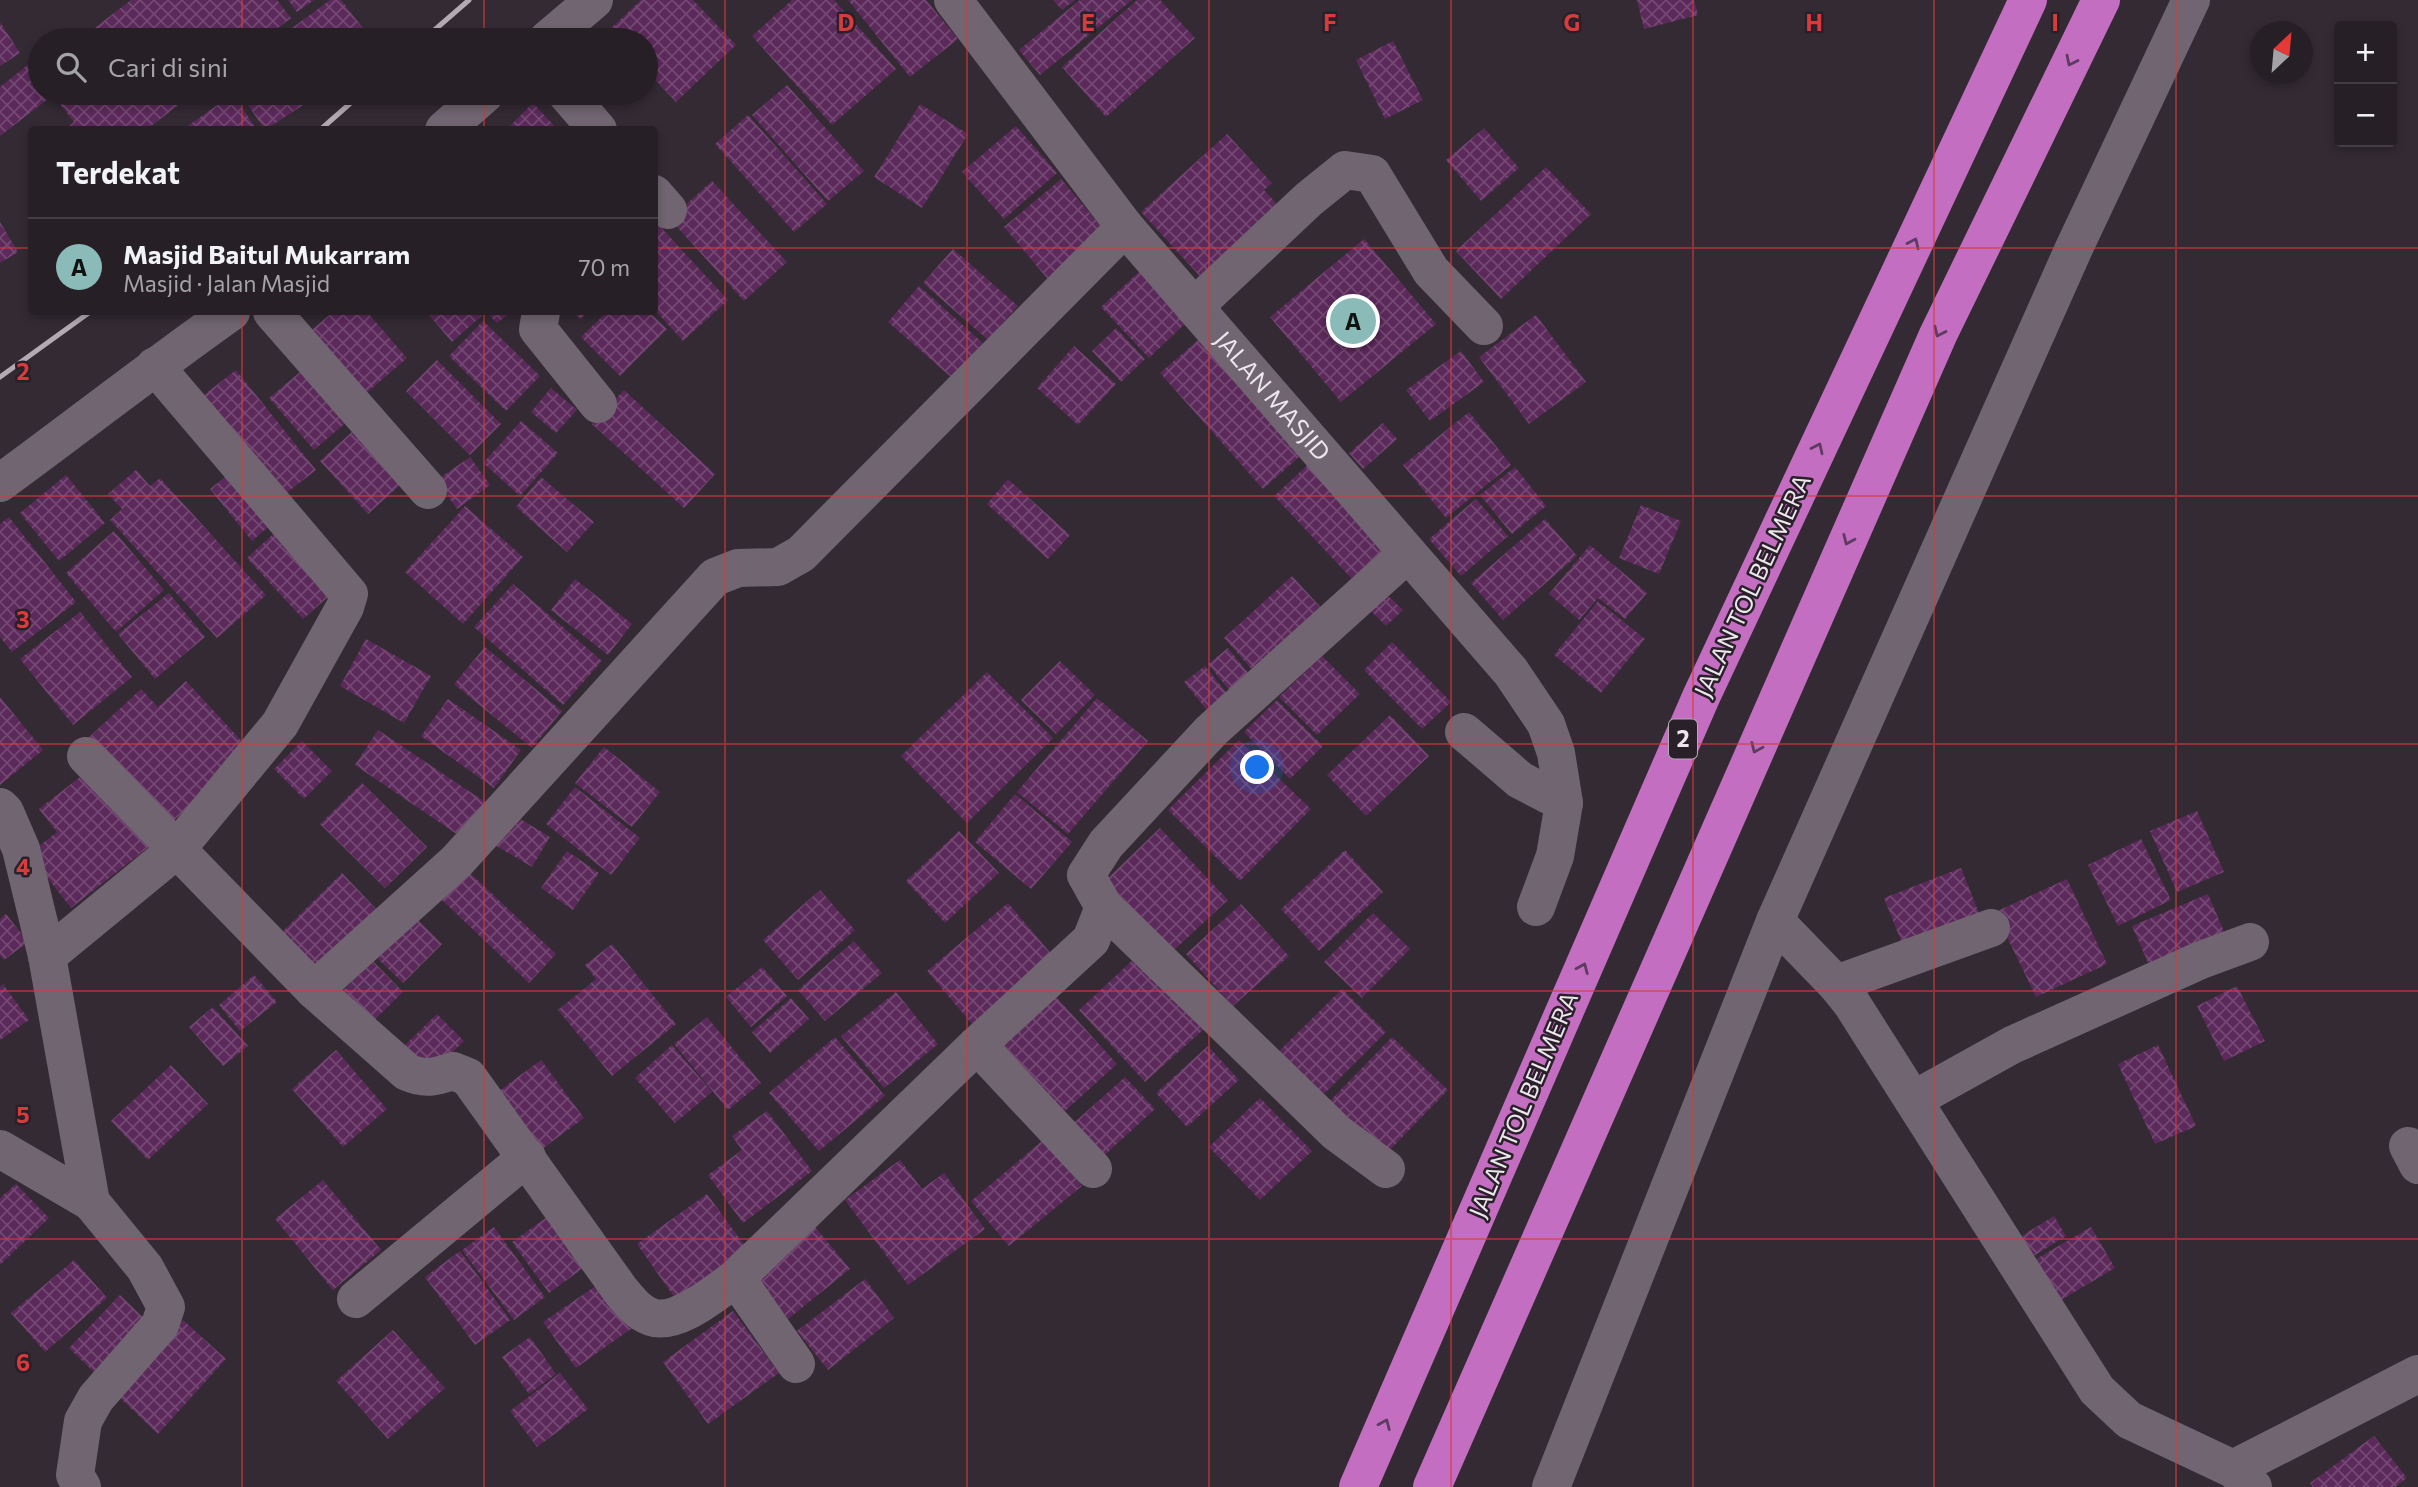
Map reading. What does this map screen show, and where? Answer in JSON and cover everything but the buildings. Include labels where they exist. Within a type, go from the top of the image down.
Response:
[{"type":"highway","name":"JALAN TOL BELMERA","points":[[1358,1487],[1701,697],[2028,0]]},
{"type":"highway","points":[[1432,1487],[1938,335],[2101,0]]},
{"type":"street","points":[[561,28],[594,0]]},
{"type":"street","name":"JALAN MASJID","points":[[953,0],[1125,227],[1511,672],[1546,724],[1556,753],[1564,803],[1555,856],[1536,907]]},
{"type":"street","points":[[1551,1487],[1582,1386],[1775,921],[2074,248],[2191,0]]},
{"type":"street","points":[[453,126],[474,105]]},
{"type":"street","points":[[576,105],[595,126]]},
{"type":"street","points":[[1194,307],[1345,170],[1372,174],[1431,271],[1484,326]]},
{"type":"street","points":[[314,990],[457,861],[715,578],[738,568],[778,568],[801,554],[1125,227]]},
{"type":"street","points":[[0,483],[227,315]]},
{"type":"street","points":[[275,315],[428,490]]},
{"type":"street","points":[[540,315],[538,329],[598,404]]},
{"type":"street","points":[[47,956],[176,850],[280,724],[345,607],[349,594],[155,366]]},
{"type":"street","points":[[1386,1170],[1337,1133],[1104,907],[1086,875],[1106,844],[1211,731],[1407,554]]},
{"type":"street","points":[[1464,732],[1520,780],[1564,803]]},
{"type":"street","points":[[86,757],[314,990],[408,1072],[418,1077],[430,1078],[453,1070],[468,1077],[621,1292],[637,1309],[653,1318],[671,1317],[692,1309],[736,1278],[977,1045],[1091,940],[1104,907]]},
{"type":"street","points":[[0,807],[5,812],[20,849],[47,956],[91,1202]]},
{"type":"street","points":[[1775,921],[1852,1004],[2097,1390],[2129,1420],[2243,1478],[2418,1374]]},
{"type":"street","points":[[1836,984],[1991,928]]},
{"type":"street","points":[[1913,1100],[2012,1045],[2201,960],[2250,942]]},
{"type":"street","points":[[977,1045],[1093,1169]]},
{"type":"street","points":[[0,1149],[91,1202],[145,1268],[166,1307],[160,1325],[96,1398],[83,1422],[75,1475],[82,1487]]},
{"type":"street","points":[[356,1299],[527,1157]]},
{"type":"street","points":[[736,1278],[796,1364]]},
{"type":"railway","points":[[437,28],[469,0]]},
{"type":"railway","points":[[325,126],[348,105]]},
{"type":"railway","points":[[0,377],[86,315]]},
{"type":"place","name":"Masjid Baitul Mukarram","points":[[1353,321]]}]
